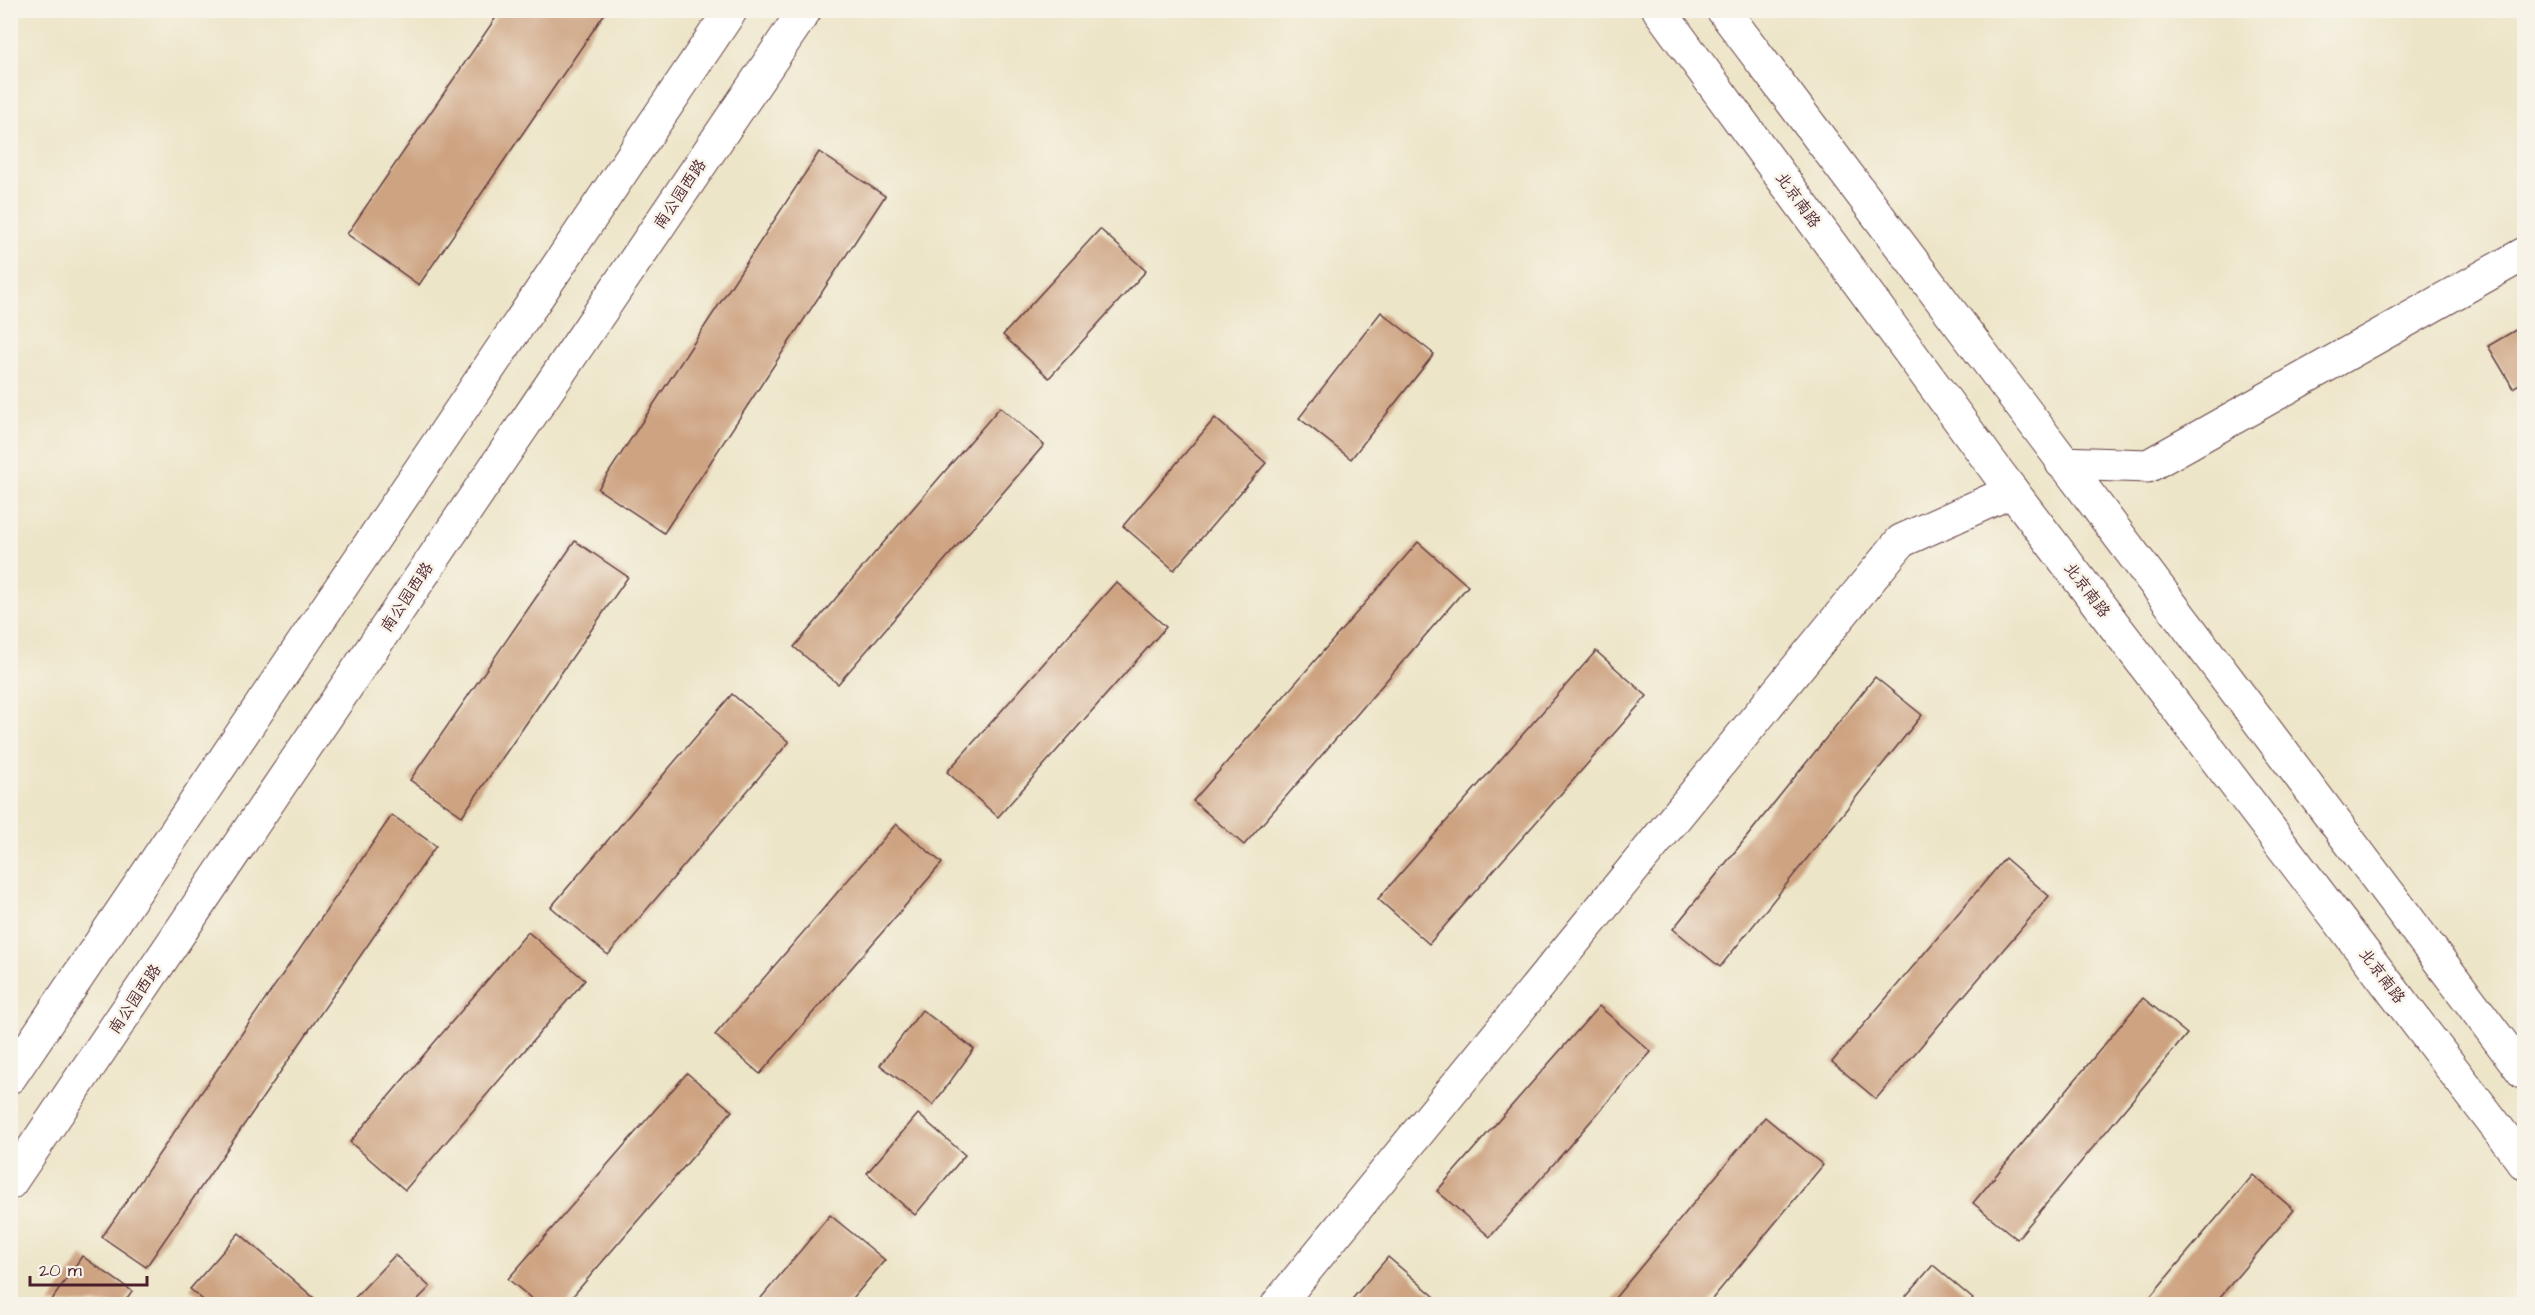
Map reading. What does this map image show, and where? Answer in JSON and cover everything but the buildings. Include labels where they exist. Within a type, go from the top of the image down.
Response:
[{"type":"main road","points":[[10,1077],[730,10]]},
{"type":"main road","name":"南公园西路","points":[[10,1183],[805,10]]},
{"type":"main road","name":"北京南路","points":[[1659,10],[2012,490],[2524,1163]]},
{"type":"main road","points":[[1724,10],[2524,1073]]},
{"type":"main road","points":[[2062,462],[2148,466],[2524,254]]},
{"type":"main road","points":[[1278,1305],[1901,541],[2012,490]]}]
